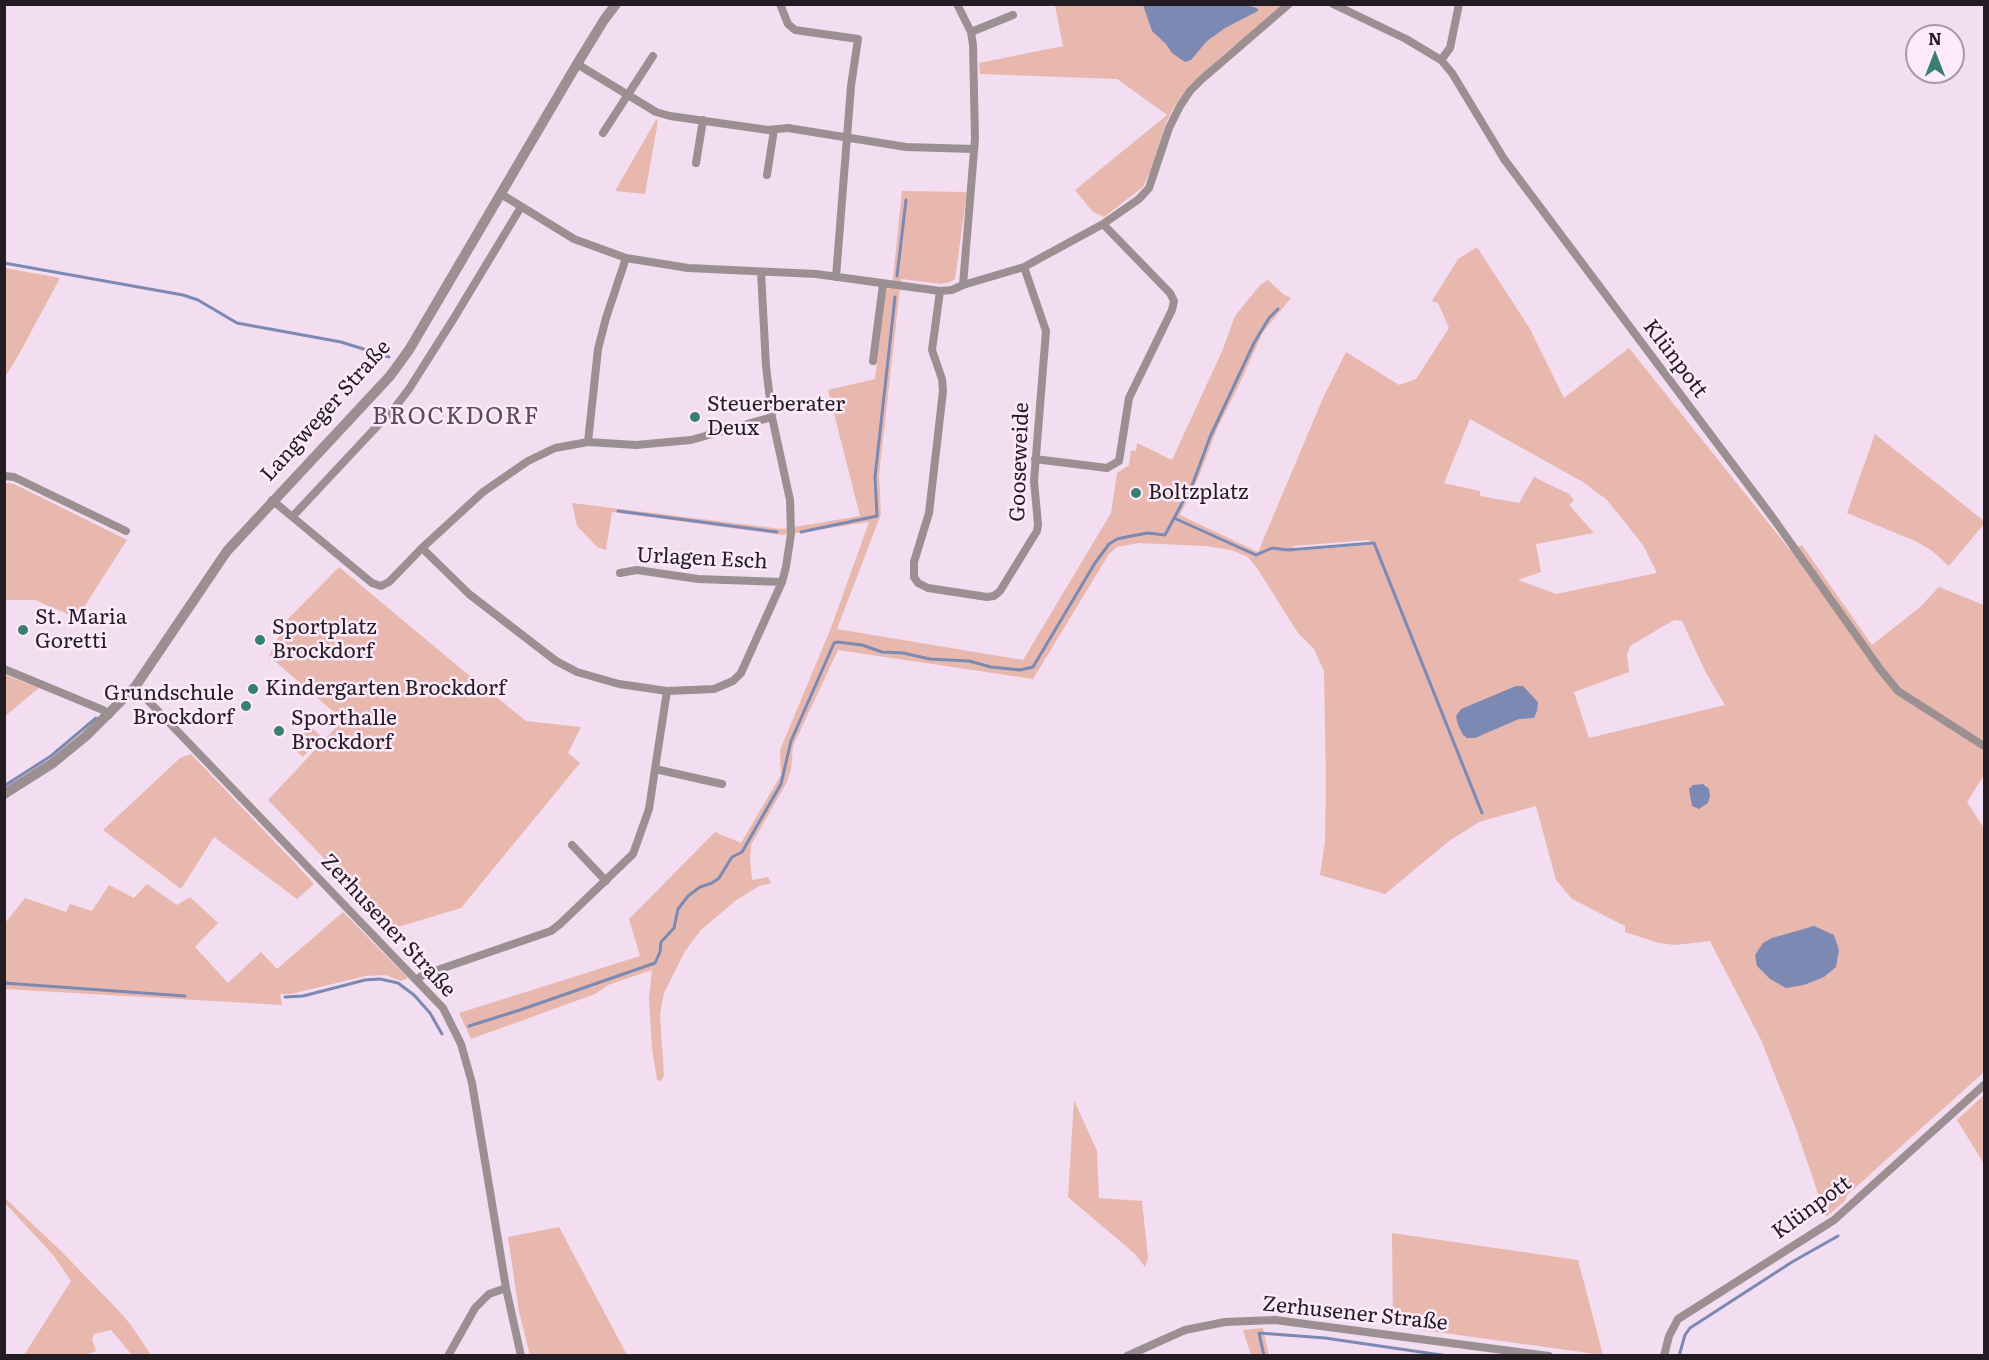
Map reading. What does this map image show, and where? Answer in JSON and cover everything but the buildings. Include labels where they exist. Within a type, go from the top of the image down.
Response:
[{"type":"street","name":"Langweger Straße","points":[[4,794],[53,763],[109,715],[135,687],[227,551],[272,500],[390,376],[409,350],[577,64],[616,4]]},
{"type":"street","points":[[780,4],[788,24],[795,30],[858,39],[851,86],[836,277]]},
{"type":"street","points":[[957,4],[974,45],[975,149],[963,285]]},
{"type":"street","points":[[501,194],[574,239],[626,258],[678,267],[836,277],[940,291],[952,290],[1024,267],[1103,224],[1139,199],[1149,188],[1170,128],[1180,106],[1190,92],[1289,4]]},
{"type":"street","name":"Klünpott","points":[[1333,4],[1406,39],[1441,60],[1462,87],[1483,126],[1509,166],[1773,518],[1880,669],[1898,691],[1984,746]]},
{"type":"street","points":[[1441,60],[1450,48],[1459,4]]},
{"type":"street","points":[[970,32],[1013,15]]},
{"type":"street","points":[[603,133],[653,56]]},
{"type":"street","points":[[577,64],[663,115],[774,130],[788,128],[906,147],[975,149]]},
{"type":"street","points":[[696,163],[703,120]]},
{"type":"street","points":[[767,175],[774,130]]},
{"type":"street","points":[[293,516],[396,406],[430,356],[521,207]]},
{"type":"street","points":[[1035,459],[1107,468],[1119,461],[1129,398],[1172,310],[1174,301],[1170,293],[1103,224]]},
{"type":"street","points":[[588,442],[598,348],[626,258]]},
{"type":"street","name":"Gooseweide","points":[[940,291],[932,350],[942,379],[943,391],[929,513],[913,570],[914,577],[918,583],[928,588],[987,597],[994,596],[1000,591],[1037,531],[1034,481],[1046,331],[1024,267]]},
{"type":"street","name":"Urlagen Esch","points":[[422,548],[469,594],[556,661],[577,672],[619,684],[667,691],[714,689],[733,681],[741,673],[782,582],[791,534],[790,500],[772,417],[766,366],[761,272]]},
{"type":"street","points":[[873,361],[883,284]]},
{"type":"street","points":[[272,500],[372,583],[381,586],[389,582],[483,492],[506,475],[555,448],[588,442],[636,445],[691,440],[772,417]]},
{"type":"street","points":[[4,476],[14,477],[126,531]]},
{"type":"street","name":"Urlagen Esch","points":[[620,573],[637,570],[698,579],[782,582]]},
{"type":"street","points":[[4,669],[103,710],[109,715]]},
{"type":"street","name":"Zerhusener Straße","points":[[135,687],[443,1008],[461,1044],[474,1094],[506,1288],[521,1356]]},
{"type":"street","points":[[416,980],[423,975],[551,931],[633,854],[649,809],[667,691]]},
{"type":"street","points":[[655,770],[722,784]]},
{"type":"street","points":[[572,845],[606,881]]},
{"type":"street","name":"Klünpott","points":[[1664,1356],[1669,1336],[1678,1319],[1834,1220],[1984,1085]]},
{"type":"street","points":[[448,1356],[475,1308],[489,1294],[506,1288]]},
{"type":"street","name":"Zerhusener Straße","points":[[1127,1356],[1185,1330],[1225,1322],[1275,1320],[1550,1356]]},
{"type":"shaded area","points":[[1055,5],[1281,5],[1270,18],[1230,49],[1187,88],[1165,125],[1153,166],[1143,187],[1104,217],[1093,212],[1075,190],[1167,115],[1117,79],[980,74],[979,63],[1063,46]]},
{"type":"shaded area","points":[[656,120],[658,121],[645,194],[615,191]]},
{"type":"shaded area","points":[[902,191],[967,192],[955,279],[941,284],[901,279],[879,475],[881,514],[837,629],[1023,660],[1111,513],[1117,473],[1129,465],[1131,450],[1136,451],[1137,443],[1172,460],[1223,349],[1235,316],[1260,285],[1268,280],[1291,298],[1263,332],[1217,429],[1199,476],[1180,515],[1258,552],[1323,398],[1346,352],[1399,385],[1416,379],[1449,328],[1438,303],[1432,301],[1458,259],[1477,247],[1530,329],[1564,398],[1629,348],[1790,550],[1802,545],[1872,645],[1919,608],[1939,587],[1984,605],[1984,775],[1967,802],[1984,828],[1984,1072],[1847,1195],[1845,1201],[1826,1217],[1795,1126],[1761,1040],[1710,941],[1675,945],[1659,943],[1625,932],[1625,926],[1572,899],[1556,880],[1536,806],[1479,822],[1449,841],[1385,894],[1320,875],[1325,841],[1324,671],[1314,649],[1298,633],[1248,557],[1231,550],[1205,546],[1138,543],[1117,547],[1109,554],[1033,679],[838,650],[793,746],[791,769],[787,782],[751,845],[752,880],[768,877],[771,883],[759,886],[735,901],[701,930],[685,951],[664,993],[660,1014],[664,1075],[661,1081],[657,1080],[652,1048],[649,998],[652,970],[608,985],[595,994],[471,1039],[459,1013],[640,956],[629,919],[715,832],[741,843],[781,775],[780,750],[831,628],[869,522],[783,535],[612,512],[606,550],[597,547],[577,526],[572,503],[782,529],[860,516],[828,390],[875,379],[886,289],[892,288]],"holes":[[[1470,419],[1583,482],[1607,500],[1643,545],[1657,573],[1556,594],[1518,580],[1541,572],[1536,544],[1594,533],[1569,505],[1574,500],[1569,494],[1534,477],[1519,503],[1480,496],[1480,491],[1444,483]],[[1369,540],[1371,545],[1292,551],[1293,546]],[[1674,620],[1682,621],[1706,673],[1725,705],[1589,738],[1574,692],[1629,672],[1627,655],[1630,646]]]},
{"type":"shaded area","points":[[5,268],[60,278],[5,377]]},
{"type":"shaded area","points":[[1875,434],[1984,521],[1984,524],[1949,566],[1931,550],[1915,541],[1847,513]]},
{"type":"shaded area","points":[[5,483],[14,484],[127,540],[77,618],[35,600],[5,600]]},
{"type":"shaded area","points":[[339,567],[526,721],[581,727],[568,753],[580,763],[461,908],[388,930],[386,923],[268,800],[343,720],[269,656],[287,620]]},
{"type":"shaded area","points":[[5,675],[39,688],[5,716]]},
{"type":"shaded area","points":[[310,726],[322,737],[303,757],[291,746]]},
{"type":"shaded area","points":[[191,754],[314,884],[297,899],[214,837],[181,889],[103,830],[180,758]]},
{"type":"shaded area","points":[[147,884],[177,905],[190,897],[218,923],[195,947],[228,983],[261,952],[277,969],[343,912],[408,978],[401,981],[385,975],[366,976],[291,994],[280,994],[282,1005],[5,989],[5,923],[25,898],[66,912],[70,904],[92,911],[109,885],[134,898]]},
{"type":"shaded area","points":[[1984,1095],[1984,1164],[1957,1120]]},
{"type":"shaded area","points":[[1074,1100],[1097,1151],[1099,1198],[1142,1201],[1148,1258],[1145,1267],[1135,1254],[1068,1197]]},
{"type":"shaded area","points":[[5,1198],[118,1310],[151,1355],[132,1355],[111,1330],[94,1334],[92,1339],[96,1351],[85,1355],[24,1355],[71,1281],[54,1256],[5,1203]]},
{"type":"shaded area","points":[[559,1227],[627,1355],[530,1355],[519,1312],[508,1237]]},
{"type":"shaded area","points":[[1392,1233],[1578,1260],[1603,1355],[1393,1326]]},
{"type":"shaded area","points":[[1263,1328],[1269,1355],[1251,1355],[1243,1330]]},
{"type":"water","points":[[1143,5],[1244,5],[1254,7],[1258,11],[1225,28],[1207,41],[1191,60],[1185,62],[1172,53],[1152,31]]},
{"type":"water","points":[[1516,686],[1523,686],[1538,702],[1534,718],[1519,719],[1475,738],[1467,738],[1463,735],[1456,716],[1461,709]]},
{"type":"water","points":[[1703,784],[1709,789],[1710,796],[1708,803],[1699,809],[1692,806],[1689,789],[1693,785]]},
{"type":"water","points":[[1814,926],[1834,935],[1839,950],[1836,967],[1824,977],[1804,985],[1786,988],[1770,979],[1757,966],[1755,955],[1763,943],[1772,938]]},
{"type":"waterway","points":[[897,276],[906,200]]},
{"type":"waterway","points":[[4,263],[183,295],[198,300],[237,323],[341,342],[389,357]]},
{"type":"waterway","points":[[801,532],[877,516],[875,477],[895,297]]},
{"type":"waterway","points":[[469,1026],[655,963],[661,942],[674,928],[678,909],[688,896],[719,878],[732,857],[742,852],[781,784],[791,741],[834,643],[862,645],[882,652],[903,653],[930,659],[969,661],[991,667],[1020,670],[1033,667],[1095,563],[1109,544],[1117,539],[1148,533],[1165,535],[1193,483],[1210,437],[1254,343],[1269,318],[1278,309]]},
{"type":"waterway","points":[[618,511],[777,532]]},
{"type":"waterway","points":[[1174,518],[1256,555],[1272,548],[1288,550],[1374,543],[1482,813]]},
{"type":"waterway","points":[[4,786],[51,756],[96,718]]},
{"type":"waterway","points":[[285,997],[303,996],[365,980],[380,979],[398,983],[414,995],[430,1013],[442,1034]]},
{"type":"waterway","points":[[4,983],[185,996]]},
{"type":"waterway","points":[[1679,1356],[1685,1335],[1690,1328],[1792,1262],[1838,1236]]},
{"type":"waterway","points":[[1264,1356],[1259,1333],[1325,1338],[1448,1356]]},
{"type":"place","name":"Steuerberater Deux","points":[[695,417]]},
{"type":"place","name":"Boltzplatz","points":[[1136,493]]},
{"type":"place","name":"St. Maria Goretti","points":[[23,630]]},
{"type":"place","name":"Sportplatz Brockdorf","points":[[260,640]]},
{"type":"place","name":"Kindergarten Brockdorf","points":[[253,689]]},
{"type":"place","name":"Grundschule Brockdorf","points":[[246,706]]},
{"type":"place","name":"Sporthalle Brockdorf","points":[[279,731]]},
{"type":"district","name":"BROCKDORF","points":[[456,417]]}]
